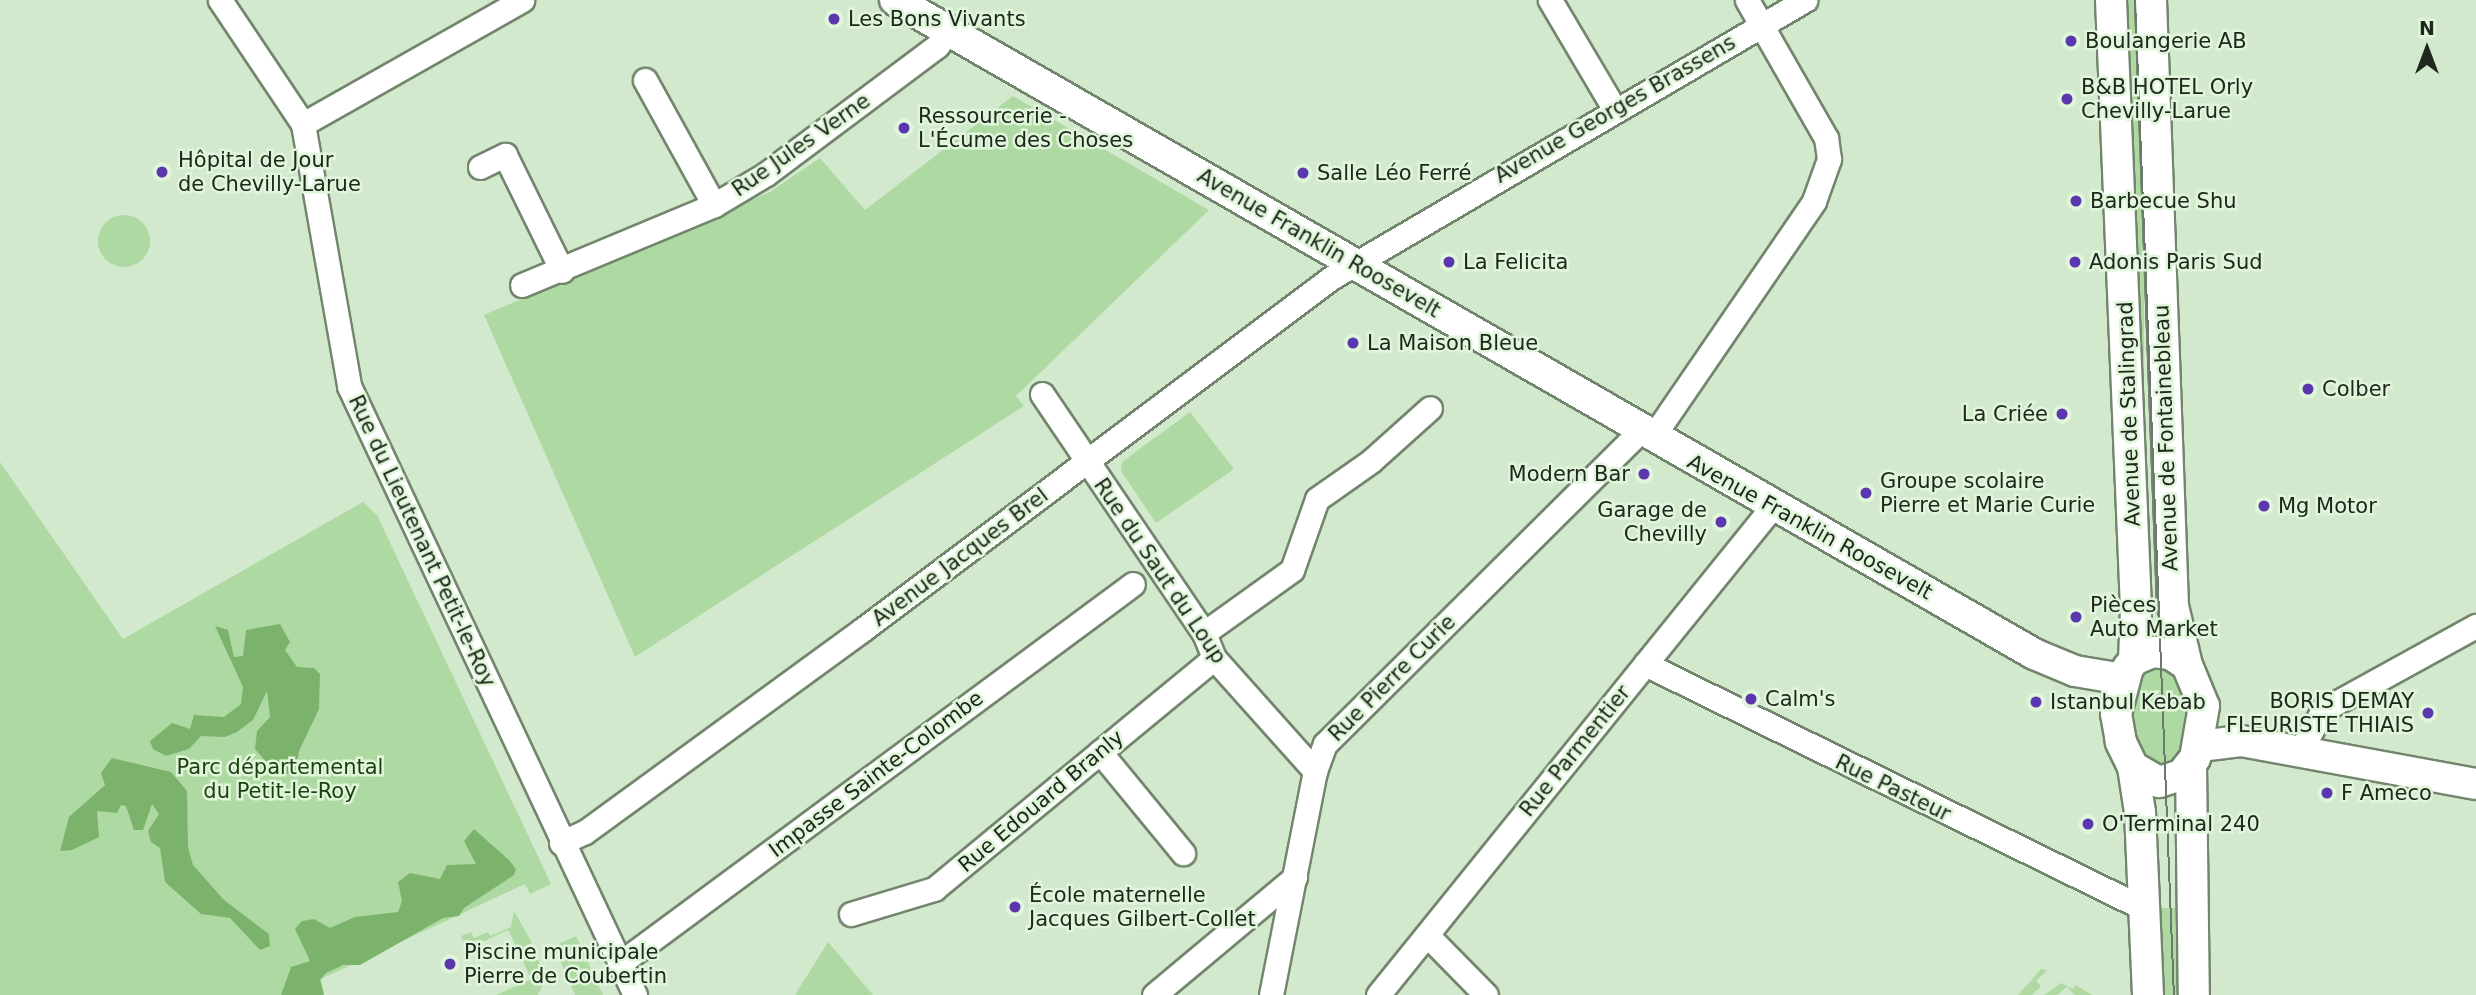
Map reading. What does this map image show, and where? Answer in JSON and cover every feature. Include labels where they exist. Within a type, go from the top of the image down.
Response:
[{"type":"main road","name":"Avenue Franklin Roosevelt","points":[[895,0],[1355,263],[1772,507],[2034,654],[2075,671],[2129,670]]},
{"type":"main road","name":"Avenue de Stalingrad","points":[[2111,0],[2136,596],[2129,670]]},
{"type":"main road","name":"Avenue de Fontainebleau","points":[[2151,0],[2173,606],[2186,665]]},
{"type":"main road","points":[[2148,995],[2133,767],[2121,742],[2116,714],[2129,670],[2161,652],[2186,665],[2204,706],[2195,756],[2194,995]]},
{"type":"main road","name":"Avenue Franklin Roosevelt","points":[[2034,654],[2116,714]]},
{"type":"main road","points":[[2204,706],[2253,728],[2303,745],[2476,784]]},
{"type":"main road","points":[[2133,767],[2159,782],[2174,779],[2195,756],[2241,741],[2303,745]]},
{"type":"street","name":"Rue du Lieutenant Petit-le-Roy","points":[[220,0],[303,124],[349,386],[534,776],[561,843],[635,995]]},
{"type":"street","points":[[303,124],[522,0]]},
{"type":"street","points":[[1550,0],[1615,110]]},
{"type":"street","name":"Rue Pierre Curie","points":[[1271,995],[1315,771],[1325,744],[1646,434],[1824,182],[1829,159],[1826,138],[1747,0]]},
{"type":"street","name":"Avenue Georges Brassens","points":[[1355,263],[1805,0]]},
{"type":"street","name":"Rue Jules Verne","points":[[522,285],[562,271],[714,205],[766,174],[937,46],[950,31]]},
{"type":"street","points":[[645,80],[714,205]]},
{"type":"street","points":[[480,167],[505,155],[562,271]]},
{"type":"street","name":"Avenue Jacques Brel","points":[[561,843],[585,832],[1355,263]]},
{"type":"street","name":"Rue du Saut du Loup","points":[[1042,394],[1204,633],[1214,657],[1315,771]]},
{"type":"street","points":[[1204,633],[1292,570],[1317,499],[1371,461],[1430,408]]},
{"type":"street","name":"Rue Parmentier","points":[[1378,995],[1772,507]]},
{"type":"street","name":"Impasse Sainte-Colombe","points":[[620,964],[1133,584]]},
{"type":"street","points":[[2303,745],[2323,710],[2476,626]]},
{"type":"street","name":"Rue Edouard Branly","points":[[851,914],[934,889],[1214,657]]},
{"type":"street","name":"Rue Pasteur","points":[[1645,664],[2129,905],[2143,908]]},
{"type":"street","points":[[1100,752],[1183,853]]},
{"type":"street","points":[[1154,995],[1295,877]]},
{"type":"street","points":[[1427,935],[1486,995]]},
{"type":"green space","points":[[2119,0],[2144,0],[2144,621],[2119,621]]},
{"type":"green space","points":[[1013,96],[1209,210],[1016,396],[1024,406],[635,657],[484,315],[770,192],[820,158],[865,210]]},
{"type":"green space","points":[[124,215],[134,217],[142,223],[148,231],[148,251],[142,259],[134,265],[124,267],[114,265],[106,259],[100,251],[98,241],[100,231],[106,223],[114,217]]},
{"type":"green space","points":[[1190,412],[1234,469],[1156,523],[1121,471],[1122,462]]},
{"type":"green space","name":"Parc départemental du Petit-le-Roy","points":[[0,462],[123,639],[363,502],[377,515],[551,884],[530,894],[525,884],[321,979],[324,995],[0,995]]},
{"type":"green space","points":[[280,624],[290,642],[285,650],[297,667],[314,668],[320,674],[319,709],[299,751],[297,764],[304,775],[276,773],[255,749],[257,731],[270,717],[267,691],[253,720],[237,732],[225,737],[201,736],[189,749],[166,756],[153,749],[150,741],[172,723],[190,729],[194,715],[224,717],[241,704],[243,687],[215,626],[228,630],[234,657],[243,656],[246,630]]},
{"type":"green space","points":[[2162,663],[2171,668],[2190,703],[2189,742],[2169,770],[2140,758],[2129,712],[2143,671]]},
{"type":"green space","points":[[112,758],[171,772],[187,791],[188,847],[193,865],[224,900],[269,934],[270,946],[260,950],[230,918],[201,914],[165,882],[160,848],[151,842],[148,831],[159,814],[152,804],[143,830],[134,830],[126,806],[121,805],[117,813],[97,811],[99,837],[72,850],[60,851],[69,817],[105,785],[101,773]]},
{"type":"green space","points":[[474,829],[509,860],[516,869],[514,875],[464,908],[459,916],[443,918],[360,965],[343,965],[326,973],[320,980],[324,995],[281,995],[291,967],[310,961],[295,929],[302,921],[314,919],[330,928],[355,917],[398,912],[402,901],[398,882],[410,873],[440,879],[447,865],[476,864],[464,841]]},
{"type":"green space","points":[[2150,908],[2185,908],[2185,995],[2150,995]]},
{"type":"green space","points":[[514,911],[532,943],[518,949],[508,930],[467,949],[461,936],[471,932],[474,938],[488,932],[490,936],[511,927]]},
{"type":"green space","points":[[576,936],[603,995],[575,995],[554,946]]},
{"type":"green space","points":[[828,942],[873,995],[795,995]]},
{"type":"green space","points":[[536,954],[545,980],[538,995],[496,995],[531,979],[522,959]]},
{"type":"green space","points":[[2041,969],[2047,970],[2036,981],[2041,986],[2032,995],[2018,995]]},
{"type":"green space","points":[[2061,983],[2073,989],[2075,985],[2092,995],[2075,995],[2067,987],[2057,995],[2044,995]]},
{"type":"tram line","points":[[2135,0],[2174,995]]},
{"type":"place","name":"Les Bons Vivants","points":[[834,19]]},
{"type":"place","name":"Boulangerie AB","points":[[2071,41]]},
{"type":"place","name":"B&B HOTEL Orly Chevilly-Larue","points":[[2067,99]]},
{"type":"place","name":"Ressourcerie - L'Écume des Choses","points":[[904,128]]},
{"type":"place","name":"Hôpital de Jour de Chevilly-Larue","points":[[162,172]]},
{"type":"place","name":"Salle Léo Ferré","points":[[1303,173]]},
{"type":"place","name":"Barbecue Shu","points":[[2076,201]]},
{"type":"place","name":"La Felicita","points":[[1449,262]]},
{"type":"place","name":"Adonis Paris Sud","points":[[2075,262]]},
{"type":"place","name":"La Maison Bleue","points":[[1353,343]]},
{"type":"place","name":"Colber","points":[[2308,389]]},
{"type":"place","name":"La Criée","points":[[2062,414]]},
{"type":"place","name":"Modern Bar","points":[[1644,474]]},
{"type":"place","name":"Groupe scolaire Pierre et Marie Curie","points":[[1866,493]]},
{"type":"place","name":"Mg Motor","points":[[2264,506]]},
{"type":"place","name":"Garage de Chevilly","points":[[1721,522]]},
{"type":"place","name":"Pièces Auto Market","points":[[2076,617]]},
{"type":"place","name":"Calm's","points":[[1751,699]]},
{"type":"place","name":"Istanbul Kebab","points":[[2036,702]]},
{"type":"place","name":"BORIS DEMAY FLEURISTE THIAIS","points":[[2428,713]]},
{"type":"place","name":"F Ameco","points":[[2327,793]]},
{"type":"place","name":"O'Terminal 240","points":[[2088,824]]},
{"type":"place","name":"École maternelle Jacques Gilbert-Collet","points":[[1015,907]]},
{"type":"place","name":"Piscine municipale Pierre de Coubertin","points":[[450,964]]}]
